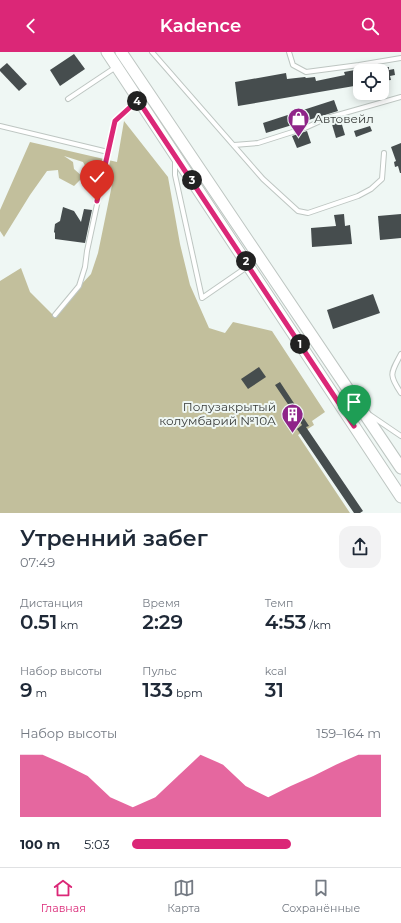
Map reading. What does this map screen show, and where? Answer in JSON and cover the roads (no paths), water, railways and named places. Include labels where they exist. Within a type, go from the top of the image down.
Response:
[{"type":"main road","points":[[107,52],[401,497]]},
{"type":"main road","points":[[121,52],[399,464]]},
{"type":"lane","points":[[152,52],[263,179],[298,211],[308,213],[358,196],[371,189],[382,179],[384,153]]},
{"type":"lane","points":[[289,52],[293,65],[306,72],[401,58]]},
{"type":"lane","points":[[68,99],[116,67]]},
{"type":"lane","points":[[234,146],[258,143],[305,128],[327,118],[401,97]]},
{"type":"lane","points":[[55,315],[79,286],[84,271],[115,121],[138,100]]},
{"type":"lane","points":[[0,126],[108,152]]},
{"type":"lane","points":[[175,154],[175,175],[202,298],[249,265]]},
{"type":"lane","points":[[401,354],[392,369],[392,376],[401,393]]},
{"type":"lane","points":[[360,408],[401,436]]},
{"type":"place","name":"Автовейл","points":[[299,138]]},
{"type":"place","name":"Полузакрытый колумбарий №10А","points":[[292,434]]}]
